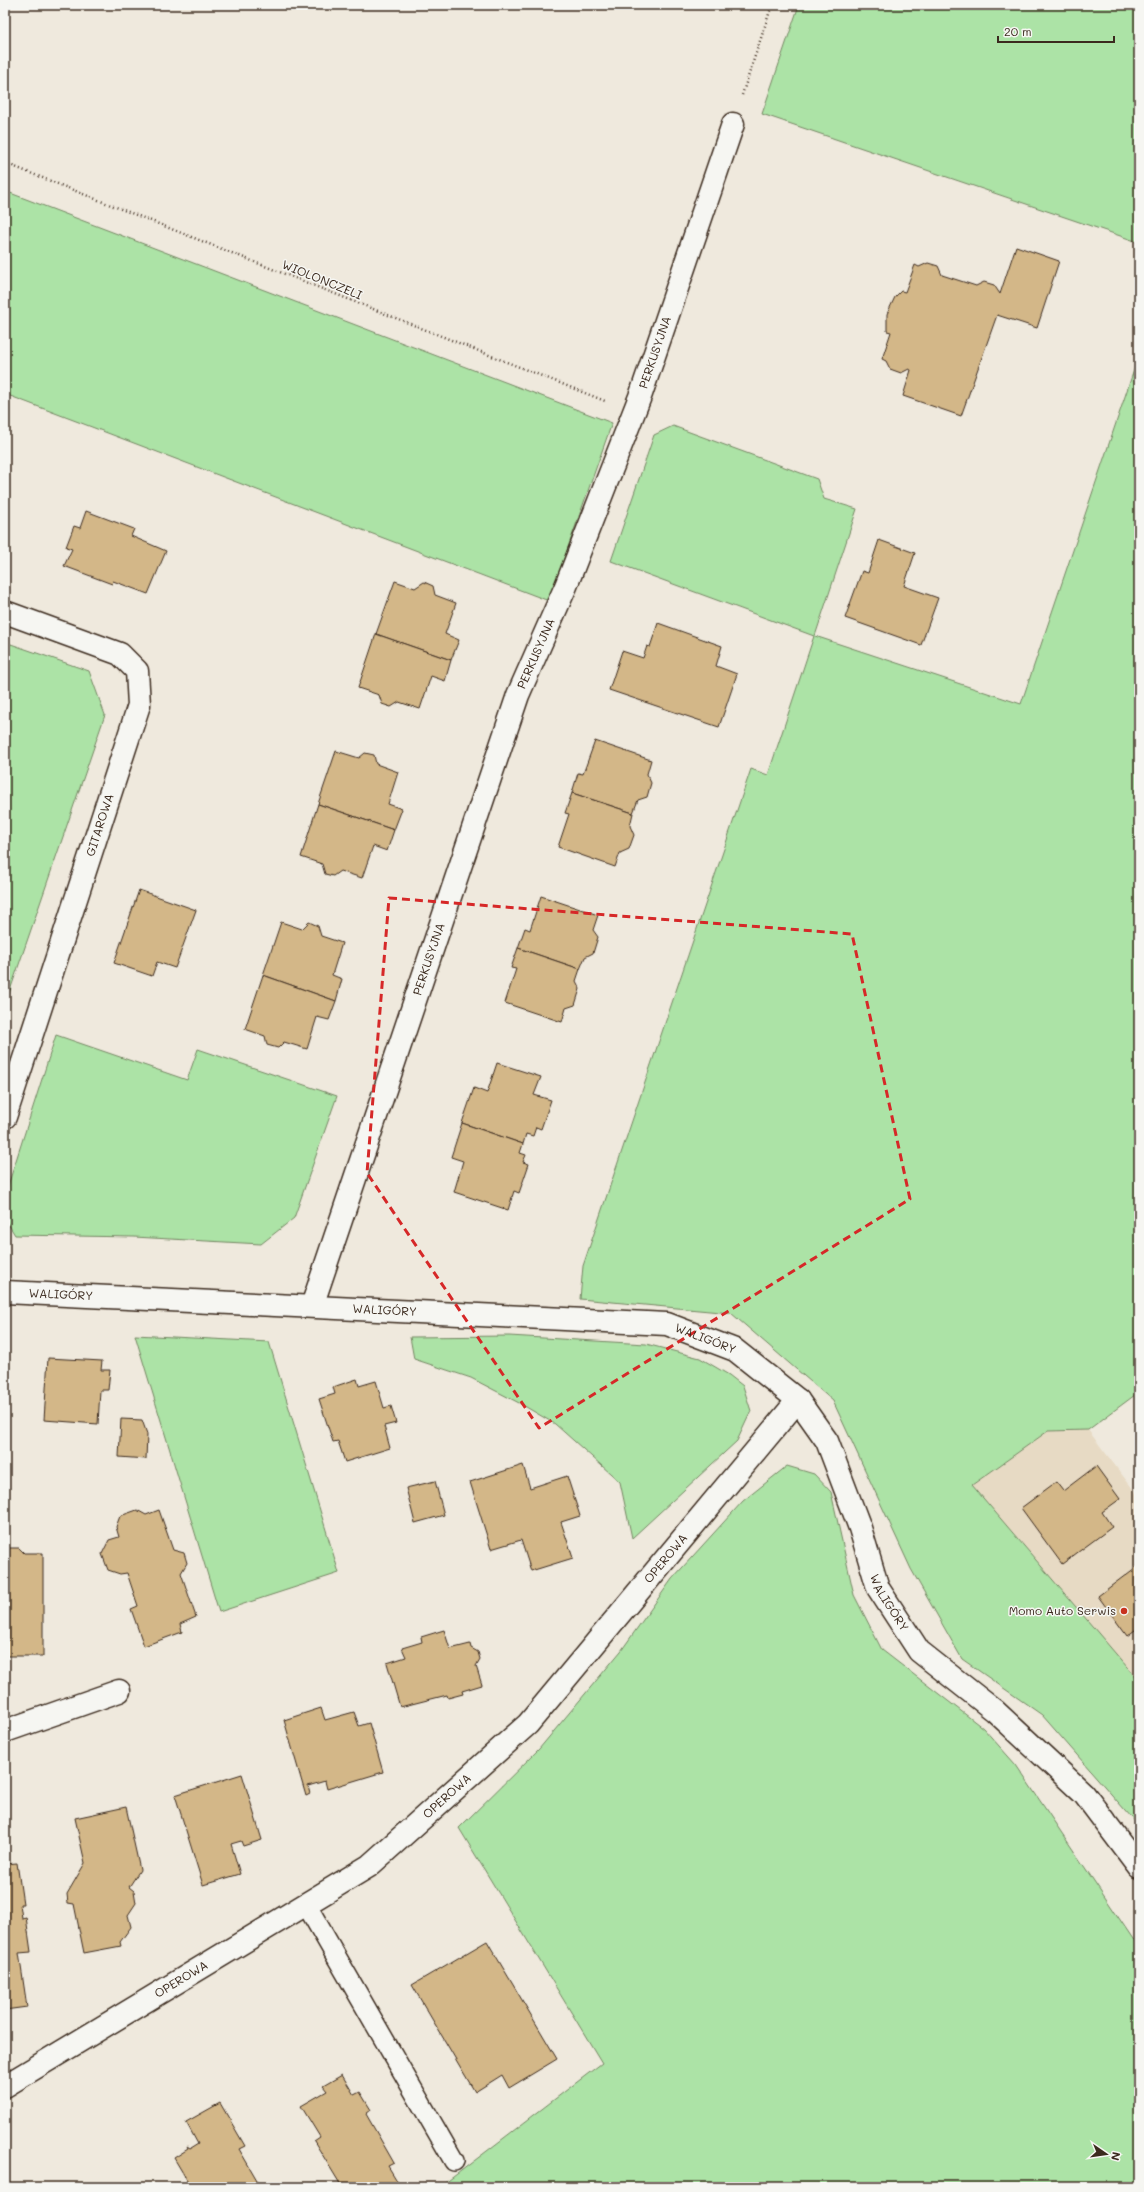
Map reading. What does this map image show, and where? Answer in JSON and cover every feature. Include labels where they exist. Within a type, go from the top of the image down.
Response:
[{"type":"street","name":"PERKUSYJNA","points":[[312,1306],[518,695],[566,586],[644,386],[732,124]]},
{"type":"street","name":"GITAROWA","points":[[5,612],[120,654],[136,671],[139,705],[5,1117]]},
{"type":"street","name":"WALIGÓRY","points":[[5,1292],[667,1324],[735,1350],[798,1400],[827,1441],[860,1528],[878,1588],[919,1651],[995,1711],[1084,1794],[1139,1868]]},
{"type":"street","name":"OPEROWA","points":[[5,2086],[369,1866],[528,1724],[798,1400]]},
{"type":"street","points":[[5,1731],[119,1691]]},
{"type":"lane","points":[[306,1904],[454,2161]]},
{"type":"path","points":[[732,124],[772,5]]},
{"type":"path","name":"WIOLONCZELI","points":[[5,163],[633,412]]},
{"type":"highlighted area","points":[[389,898],[852,934],[910,1199],[539,1428],[367,1173]]},
{"type":"shaded area","points":[[1088,1430],[1139,1497],[1139,1681],[972,1485],[1048,1431]]},
{"type":"green space","points":[[799,5],[1139,5],[1138,242],[762,114]]},
{"type":"green space","points":[[5,191],[612,423],[549,601],[5,394]]},
{"type":"green space","points":[[1139,355],[1139,1392],[1088,1430],[1048,1431],[972,1485],[1139,1681],[1139,1826],[1042,1715],[962,1659],[911,1569],[833,1401],[731,1313],[580,1299],[583,1266],[751,769],[768,775],[814,636],[611,561],[654,435],[673,426],[817,479],[824,499],[857,509],[815,636],[1021,704]]},
{"type":"green space","points":[[5,642],[89,671],[105,715],[5,1005]]},
{"type":"green space","points":[[56,1035],[187,1080],[198,1049],[337,1096],[294,1218],[261,1244],[134,1237],[15,1235],[5,1219],[5,1195]]},
{"type":"green space","points":[[135,1335],[269,1342],[339,1573],[219,1612]]},
{"type":"green space","points":[[509,1336],[646,1344],[700,1358],[729,1375],[743,1386],[751,1411],[737,1441],[632,1538],[620,1482],[555,1424],[521,1404],[471,1378],[414,1359],[410,1337]]},
{"type":"green space","points":[[787,1466],[814,1474],[831,1492],[854,1595],[882,1650],[983,1728],[1016,1765],[1139,1948],[1139,2187],[440,2187],[602,2063],[459,1828],[539,1749],[621,1651],[672,1579],[743,1501]]},
{"type":"building","points":[[1016,246],[1059,261],[1037,328],[997,315],[961,416],[903,396],[911,370],[909,369],[901,373],[890,369],[886,361],[882,359],[891,332],[887,331],[887,314],[895,297],[901,291],[905,292],[915,265],[919,267],[928,263],[938,266],[942,275],[976,286],[984,282],[994,285],[1000,294]]},
{"type":"building","points":[[86,511],[134,529],[131,536],[166,551],[148,594],[113,581],[112,584],[64,566],[72,549],[66,547],[74,526],[80,528]]},
{"type":"building","points":[[879,540],[915,553],[904,586],[938,598],[921,645],[845,618],[862,571],[868,573]]},
{"type":"building","points":[[395,581],[415,588],[424,582],[433,586],[435,595],[456,603],[445,634],[459,640],[451,660],[376,634]]},
{"type":"building","points":[[658,623],[722,646],[716,666],[737,674],[719,727],[609,690],[622,651],[643,658],[647,646],[650,647]]},
{"type":"building","points":[[376,634],[451,660],[445,681],[431,676],[420,709],[399,702],[391,707],[382,704],[379,695],[358,688]]},
{"type":"building","points":[[595,741],[651,760],[647,774],[651,783],[647,797],[638,800],[633,813],[572,793],[578,773],[583,774]]},
{"type":"building","points":[[336,751],[359,758],[365,753],[374,755],[376,764],[398,772],[388,804],[402,809],[394,830],[318,804]]},
{"type":"building","points":[[572,793],[633,813],[630,826],[634,835],[629,849],[620,853],[615,867],[558,847],[569,814],[565,813]]},
{"type":"building","points":[[318,804],[394,830],[387,851],[373,846],[362,878],[340,871],[333,876],[325,874],[322,864],[301,857]]},
{"type":"building","points":[[139,890],[196,910],[175,968],[157,962],[152,976],[114,963]]},
{"type":"building","points":[[541,896],[598,915],[593,930],[598,937],[593,953],[585,957],[580,969],[518,948],[525,928],[530,930]]},
{"type":"building","points":[[281,922],[302,929],[309,922],[318,926],[321,936],[342,943],[332,975],[342,979],[336,1001],[263,975]]},
{"type":"building","points":[[518,948],[580,969],[576,981],[580,989],[575,1005],[566,1008],[562,1022],[505,1003],[516,969],[511,968]]},
{"type":"building","points":[[263,975],[336,1001],[329,1020],[317,1017],[307,1049],[284,1042],[278,1048],[267,1045],[265,1036],[245,1029]]},
{"type":"building","points":[[497,1063],[541,1077],[534,1095],[551,1100],[541,1129],[536,1127],[533,1136],[526,1134],[523,1144],[462,1123],[474,1088],[487,1093]]},
{"type":"building","points":[[462,1123],[523,1144],[520,1153],[526,1155],[523,1162],[529,1164],[519,1193],[514,1191],[508,1210],[454,1192],[463,1161],[451,1157]]},
{"type":"building","points":[[48,1358],[102,1361],[101,1370],[110,1370],[108,1390],[100,1390],[98,1424],[44,1420]]},
{"type":"building","points":[[357,1379],[359,1386],[376,1381],[384,1408],[391,1406],[396,1423],[384,1426],[390,1448],[345,1462],[338,1441],[333,1442],[319,1399],[335,1394],[333,1387]]},
{"type":"building","points":[[121,1419],[142,1420],[147,1434],[146,1459],[119,1457]]},
{"type":"building","points":[[523,1465],[530,1488],[567,1476],[580,1516],[561,1522],[573,1558],[531,1571],[521,1540],[491,1549],[470,1482]]},
{"type":"building","points":[[1096,1466],[1120,1499],[1102,1512],[1112,1527],[1062,1564],[1021,1508],[1056,1482],[1063,1491]]},
{"type":"building","points":[[435,1481],[444,1515],[415,1523],[406,1488]]},
{"type":"building","points":[[137,1510],[146,1515],[159,1510],[173,1550],[184,1553],[187,1563],[181,1573],[196,1617],[180,1624],[182,1632],[144,1646],[131,1609],[138,1606],[127,1573],[120,1574],[108,1570],[102,1554],[109,1540],[119,1537],[116,1527],[120,1516]]},
{"type":"building","points":[[8,1548],[19,1548],[24,1553],[43,1553],[43,1656],[5,1656],[5,1551]]},
{"type":"building","name":"Momo Auto Serwis","points":[[1139,1565],[1139,1627],[1127,1636],[1098,1596]]},
{"type":"building","points":[[444,1630],[450,1649],[470,1644],[471,1648],[478,1652],[480,1659],[476,1666],[482,1685],[462,1691],[463,1694],[448,1698],[447,1695],[400,1707],[387,1663],[406,1657],[402,1648],[422,1642],[421,1637]]},
{"type":"building","points":[[321,1708],[325,1720],[354,1712],[359,1726],[369,1723],[383,1772],[327,1789],[325,1781],[308,1786],[310,1794],[306,1796],[284,1720]]},
{"type":"building","points":[[242,1774],[262,1840],[243,1846],[241,1841],[231,1844],[240,1874],[203,1885],[175,1795]]},
{"type":"building","points":[[126,1807],[140,1870],[129,1887],[134,1891],[136,1903],[128,1915],[131,1927],[120,1942],[121,1946],[84,1953],[74,1904],[68,1903],[67,1894],[85,1863],[75,1818]]},
{"type":"building","points":[[17,1863],[23,1904],[20,1904],[22,1918],[26,1917],[31,1952],[19,1953],[27,2007],[5,2010],[5,1864]]},
{"type":"building","points":[[487,1941],[557,2059],[509,2088],[502,2075],[475,2092],[412,1985]]},
{"type":"building","points":[[342,2075],[354,2095],[360,2092],[371,2110],[366,2114],[394,2163],[388,2166],[399,2184],[394,2187],[342,2187],[314,2141],[320,2137],[301,2106],[327,2091],[323,2086]]},
{"type":"building","points":[[220,2103],[245,2146],[239,2149],[261,2187],[185,2186],[187,2180],[174,2158],[188,2149],[187,2147],[190,2149],[198,2144],[186,2122]]},
{"type":"place","name":"Momo Auto Serwis","points":[[1124,1611]]}]
